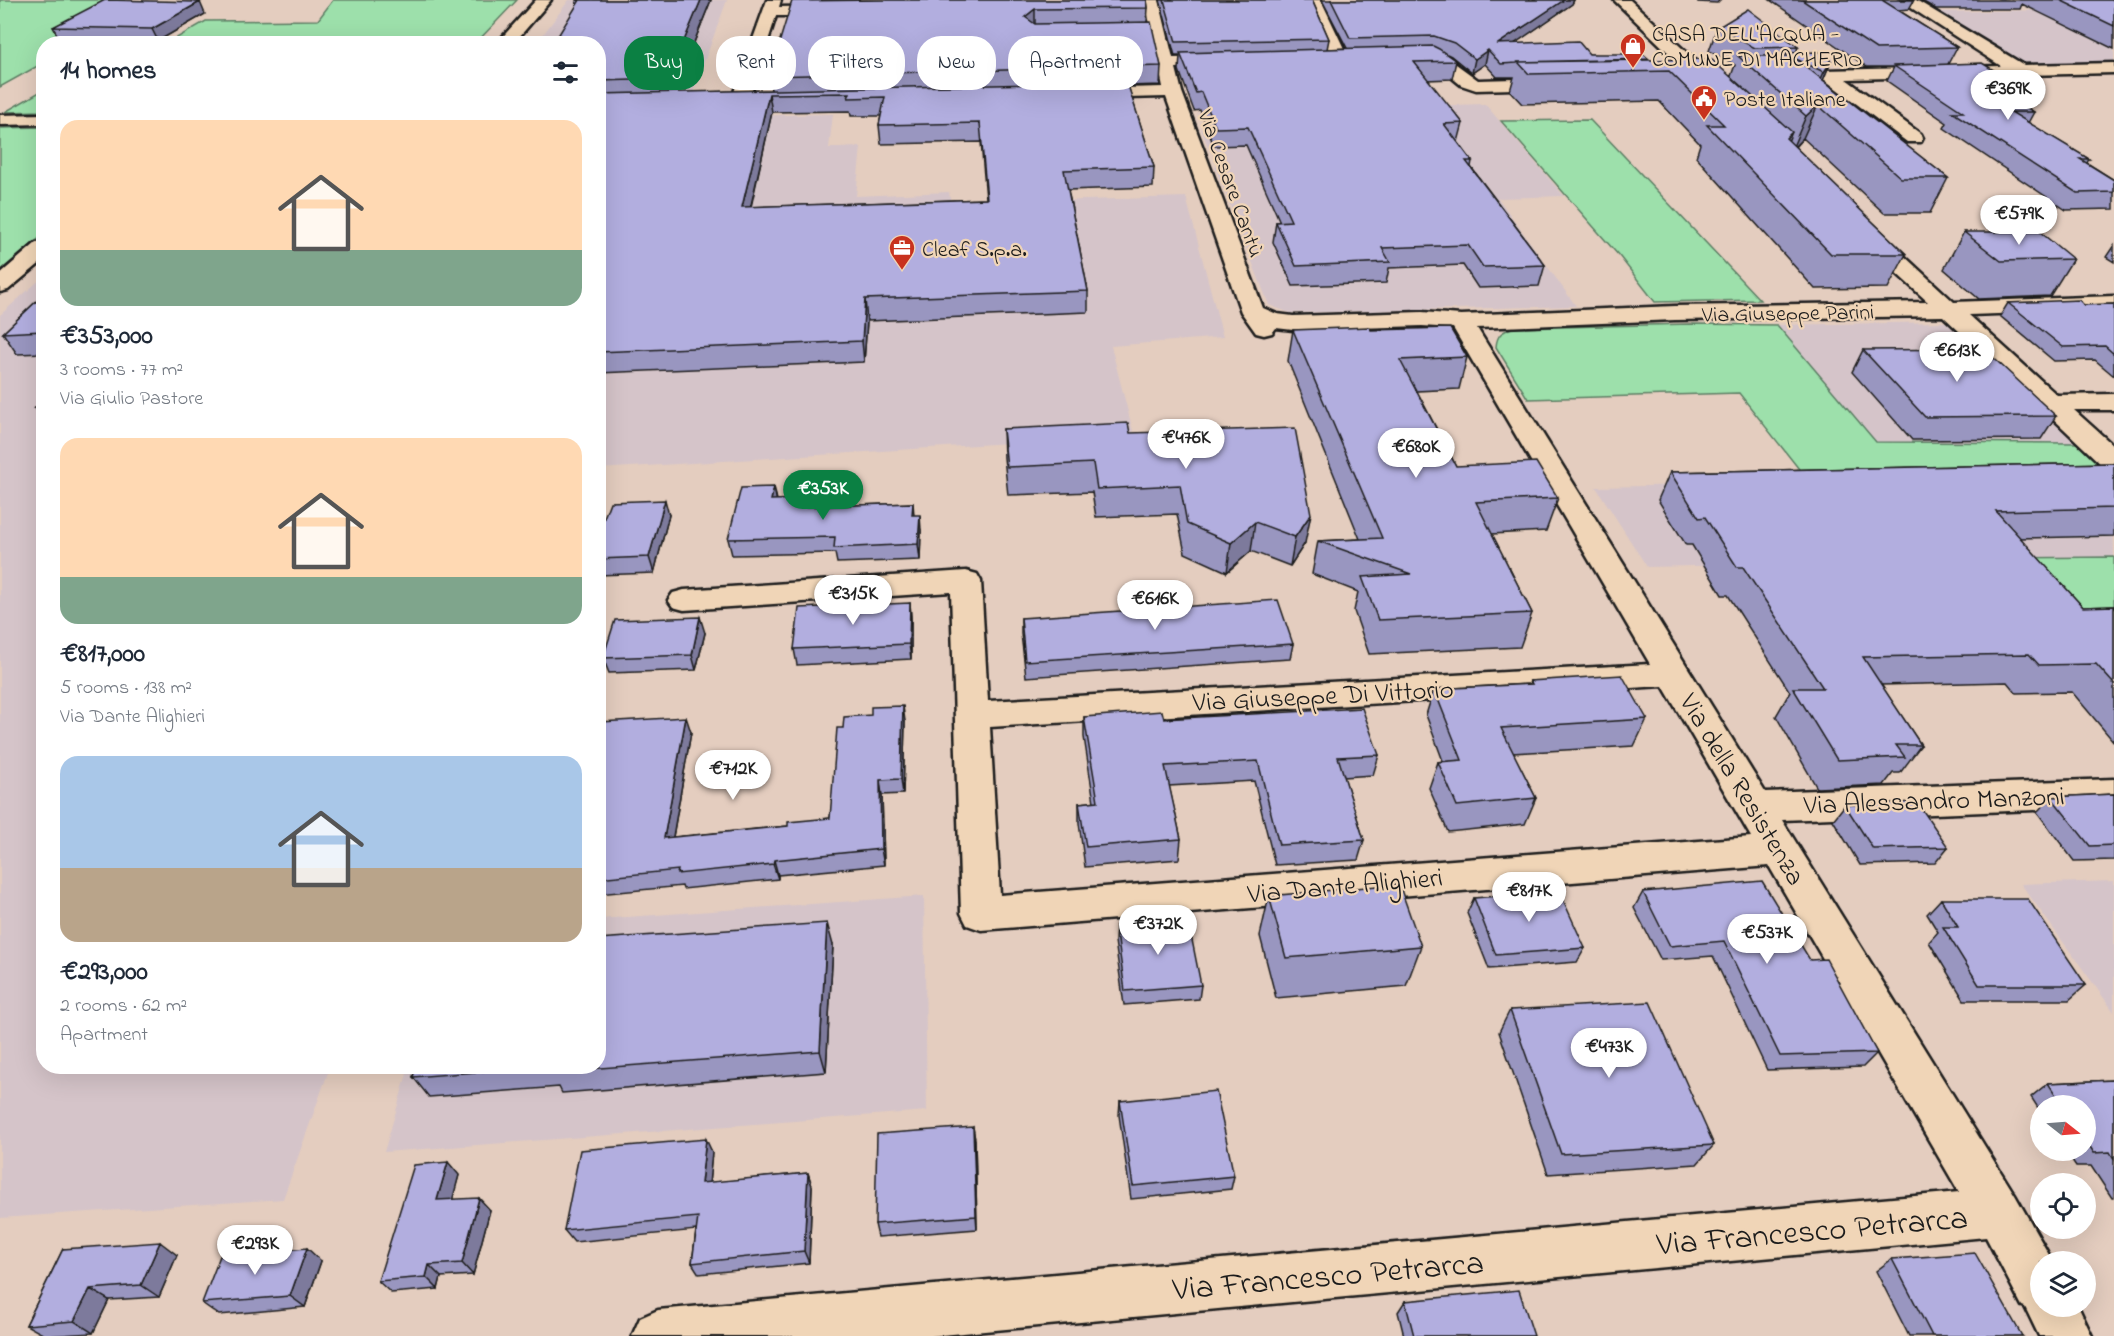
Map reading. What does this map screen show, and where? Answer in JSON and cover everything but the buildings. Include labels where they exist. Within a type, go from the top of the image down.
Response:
[{"type":"street","points":[[511,36],[544,0]]},
{"type":"street","points":[[1314,0],[1347,58],[1318,59]]},
{"type":"street","points":[[1621,0],[1726,99]]},
{"type":"street","points":[[1906,0],[2020,70]]},
{"type":"street","name":"Via Cesare Cantù","points":[[1149,4],[1153,32],[1168,63],[1173,92],[1253,312]]},
{"type":"street","points":[[739,103],[772,6],[854,11]]},
{"type":"street","points":[[1398,57],[1440,58],[1447,62],[1464,82],[1476,85],[1572,82]]},
{"type":"street","points":[[1168,63],[1237,62]]},
{"type":"street","points":[[1760,76],[2114,68]]},
{"type":"street","points":[[1828,74],[1914,138]]},
{"type":"street","points":[[1680,78],[1726,77]]},
{"type":"street","points":[[1068,94],[1173,92]]},
{"type":"street","points":[[716,103],[762,102]]},
{"type":"street","points":[[0,120],[36,119]]},
{"type":"street","points":[[1854,222],[2048,403],[2114,461]]},
{"type":"street","points":[[0,285],[36,255]]},
{"type":"street","name":"Via Giuseppe Parini","points":[[1253,312],[1267,332],[1283,340],[1302,342],[1418,336],[1461,322],[1685,313],[1947,309],[2114,303]]},
{"type":"street","name":"Via della Resistenza","points":[[1461,322],[1781,850],[1998,1212],[2030,1270]]},
{"type":"street","points":[[2048,403],[2114,402]]},
{"type":"street","points":[[684,600],[966,581],[972,715]]},
{"type":"street","name":"Via Giuseppe Di Vittorio","points":[[972,715],[1673,674]]},
{"type":"street","name":"Via Dante Alighieri","points":[[972,715],[981,913],[1781,850]]},
{"type":"street","name":"Via Alessandro Manzoni","points":[[1755,807],[2114,793]]},
{"type":"street","name":"Via Francesco Petrarca","points":[[658,1336],[1998,1212]]},
{"type":"street","points":[[2056,1317],[2066,1336]]},
{"type":"shaded area","points":[[569,0],[727,0],[704,63],[704,36],[624,36],[624,90],[694,90],[691,98],[606,100],[606,36],[542,36]]},
{"type":"shaded area","points":[[2114,9],[2114,64],[2034,66],[2020,62],[1932,12]]},
{"type":"shaded area","points":[[1485,104],[1564,196],[1498,198],[1576,306],[1290,313],[1269,305],[1215,167],[1224,165],[1224,157],[1210,152],[1201,129],[1211,126],[1197,113]]},
{"type":"shaded area","name":"Cleaf S.p.a.","points":[[833,114],[829,148],[861,147],[856,196],[949,192],[951,204],[1186,197],[1223,337],[1111,346],[1134,435],[606,469],[606,119]]},
{"type":"shaded area","points":[[36,283],[36,1074],[328,1074],[283,1199],[0,1218],[0,315]]},
{"type":"shaded area","points":[[1946,322],[2077,443],[1876,442],[1777,325]]},
{"type":"shaded area","points":[[2112,477],[2114,557],[1647,567],[1596,487]]},
{"type":"shaded area","points":[[2114,881],[2114,1012],[2021,884]]},
{"type":"shaded area","points":[[924,896],[927,1111],[384,1152],[407,1074],[606,1074],[606,919]]},
{"type":"green space","points":[[0,0],[125,0],[59,36],[36,36],[36,67],[0,87]]},
{"type":"green space","points":[[333,0],[517,0],[483,36],[180,36],[206,21],[318,20]]},
{"type":"green space","points":[[36,94],[36,111],[5,112]]},
{"type":"green space","points":[[1590,120],[1760,300],[1655,302],[1620,257],[1501,121]]},
{"type":"green space","points":[[36,127],[36,241],[0,271],[0,128]]},
{"type":"green space","points":[[1691,324],[1777,325],[1876,442],[2077,443],[2112,477],[1810,483],[1739,393],[1528,399],[1496,347],[1500,335],[1512,328]]},
{"type":"green space","points":[[2114,557],[2114,627],[2067,628],[2008,558]]},
{"type":"place","name":"CASA DELL'ACQUA - COMUNE DI MACHERIO","points":[[1633,69]]},
{"type":"place","name":"Poste Italiane","points":[[1704,121]]},
{"type":"place","name":"Cleaf S.p.a.","points":[[902,271]]}]
